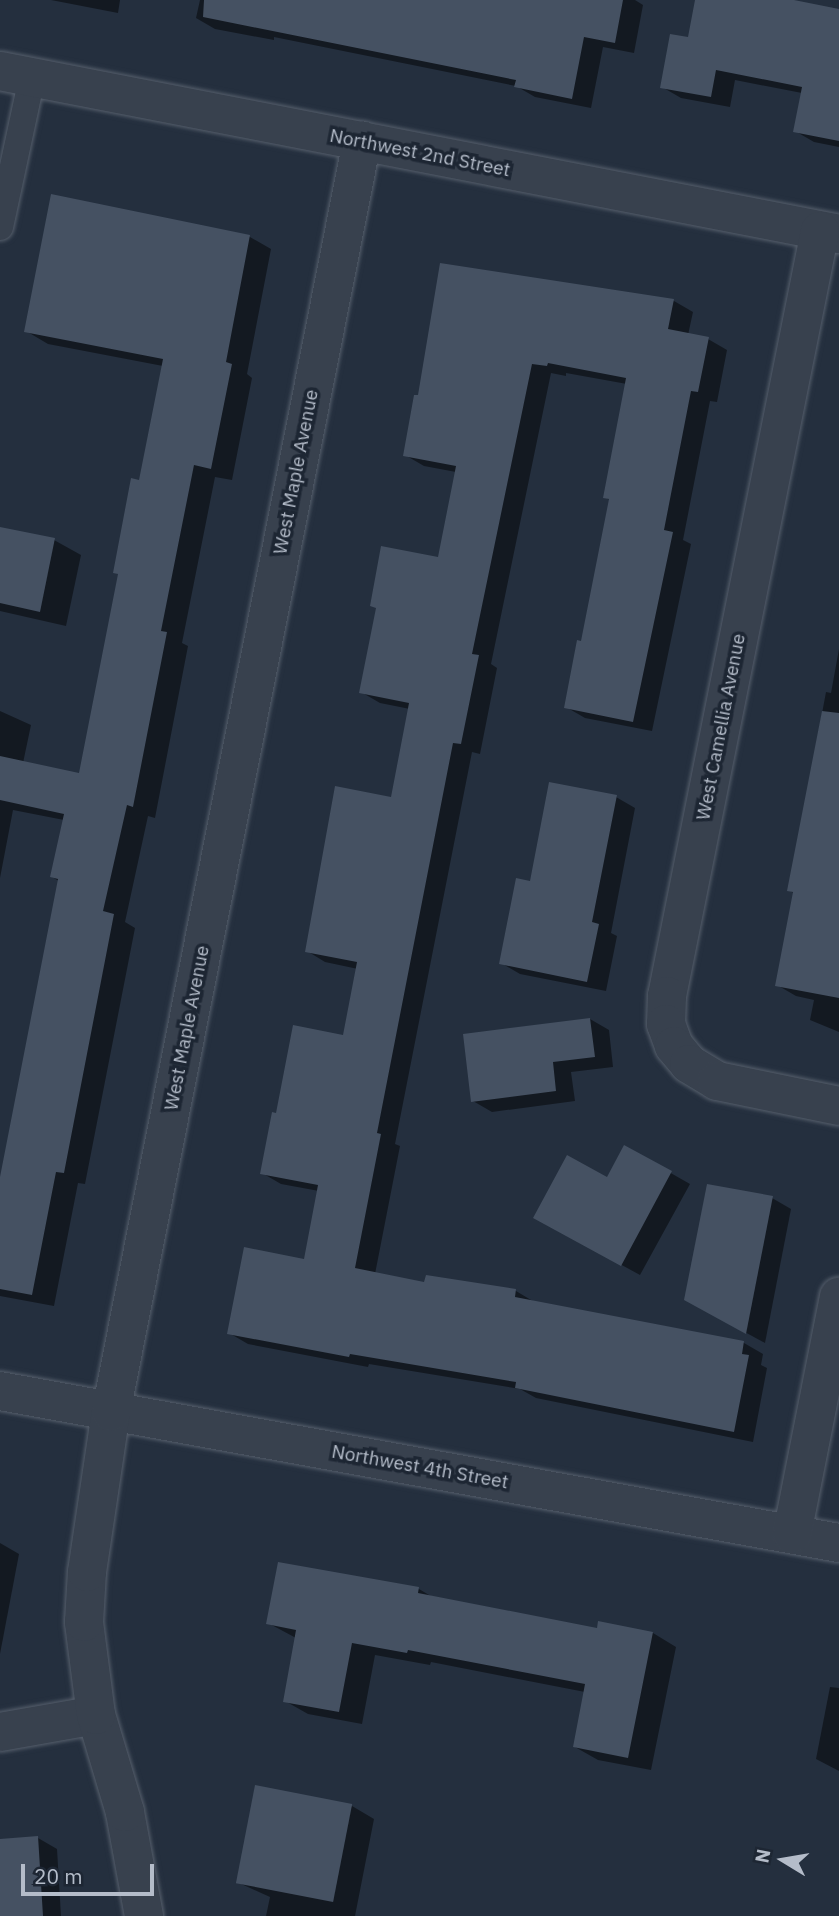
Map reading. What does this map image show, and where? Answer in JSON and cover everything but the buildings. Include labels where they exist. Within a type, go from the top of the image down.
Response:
[{"type":"street","name":"Northwest 2nd Street","points":[[16,74],[830,233]]},
{"type":"street","name":"West Maple Avenue","points":[[144,1916],[125,1812],[96,1715],[84,1622],[87,1572],[111,1412],[362,141]]},
{"type":"street","name":"West Camellia Avenue","points":[[830,233],[667,996],[666,1024],[674,1046],[690,1064],[717,1081],[839,1106]]},
{"type":"street","points":[[792,1534],[839,1297]]},
{"type":"street","name":"Northwest 4th Street","points":[[0,1391],[839,1543]]},
{"type":"street","points":[[0,1732],[96,1715]]},
{"type":"lane","points":[[0,226],[16,74]]}]
